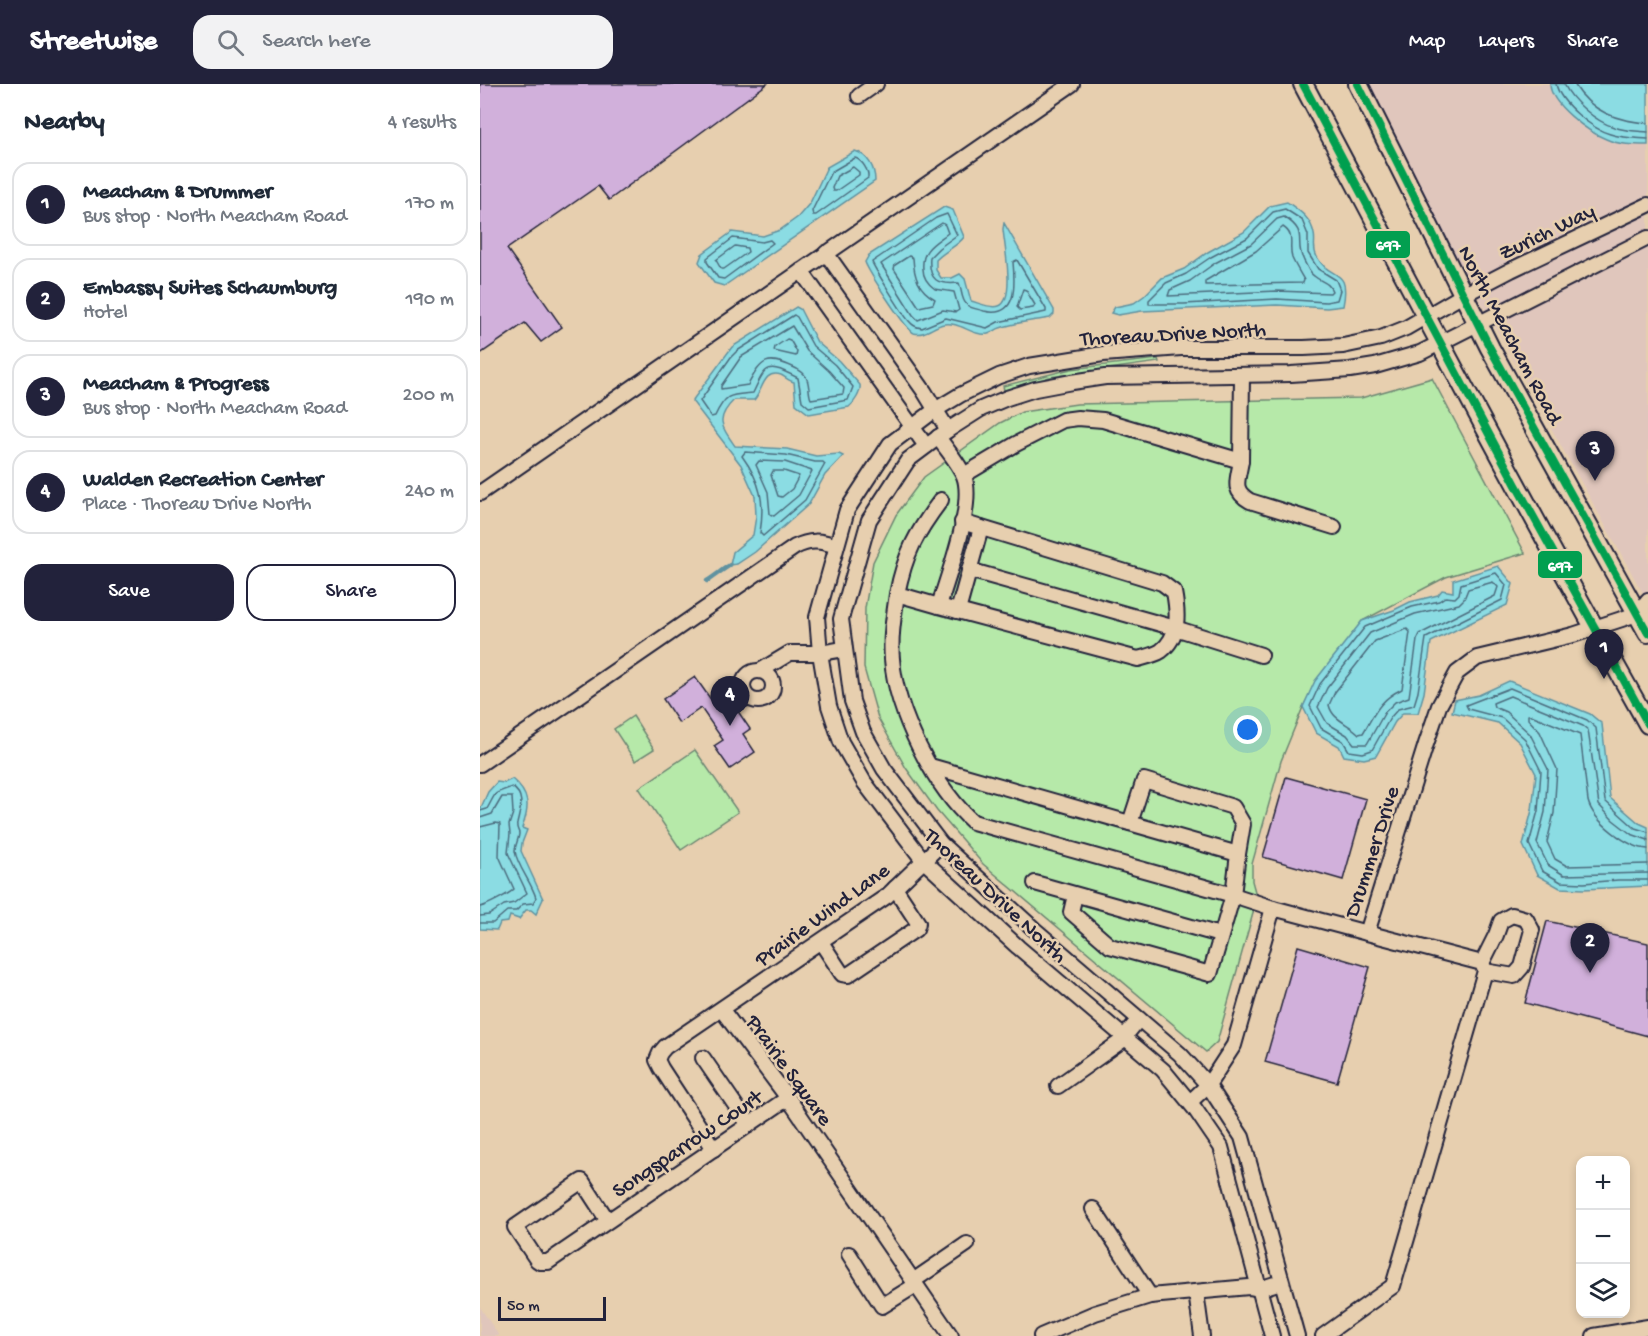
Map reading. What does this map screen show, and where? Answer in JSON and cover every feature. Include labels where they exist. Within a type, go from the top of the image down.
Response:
[{"type":"main road","points":[[1303,84],[1594,629],[1648,724]]},
{"type":"main road","name":"North Meacham Road","points":[[1358,84],[1477,323],[1644,610],[1648,633]]},
{"type":"street","points":[[859,96],[876,84]]},
{"type":"street","points":[[480,493],[1064,86]]},
{"type":"street","name":"Zurich Way","points":[[1463,295],[1648,205]]},
{"type":"street","points":[[1477,323],[1648,238]]},
{"type":"street","points":[[826,253],[935,410],[943,434],[964,475],[967,496],[939,606]]},
{"type":"street","points":[[801,271],[926,446]]},
{"type":"street","name":"Thoreau Drive North","points":[[1272,1336],[1221,1147],[1190,1102],[1163,1070],[1018,947],[923,860],[864,782],[842,742],[829,706],[820,653],[817,617],[847,510],[869,474],[890,444],[935,410],[970,388],[1029,366],[1068,358],[1181,348],[1343,346],[1381,338],[1406,328],[1463,295]]},
{"type":"street","name":"Thoreau Drive North","points":[[1297,1336],[1242,1137],[1208,1085],[1180,1053],[1034,929],[941,844],[884,769],[863,732],[852,701],[841,619],[869,520],[908,460],[981,409],[1035,389],[1105,377],[1291,374],[1376,366],[1420,353],[1477,323]]},
{"type":"street","points":[[1242,375],[1241,462],[1236,486],[1240,495],[1250,501],[1334,527]]},
{"type":"street","points":[[964,475],[1016,444],[1063,420],[1078,418],[1103,420],[1241,462]]},
{"type":"street","name":"Drummer Drive","points":[[941,500],[922,525],[903,563],[892,624],[892,660],[896,681],[918,746],[958,809],[973,822],[1367,933],[1439,706],[1457,673],[1477,658],[1594,629],[1644,610]]},
{"type":"street","points":[[897,594],[1138,659],[1160,651],[1173,636],[1178,615],[1174,592],[1162,583],[962,522]]},
{"type":"street","points":[[958,611],[981,528]]},
{"type":"street","points":[[480,764],[795,548],[810,541],[836,546]]},
{"type":"street","points":[[969,570],[1175,628],[1261,655]]},
{"type":"street","points":[[760,671],[790,653],[844,650]]},
{"type":"street","points":[[930,766],[1238,854]]},
{"type":"street","points":[[1075,895],[1071,912],[1110,946],[1210,974],[1233,895],[1243,824],[1233,807],[1144,780],[1130,822]]},
{"type":"street","name":"Prairie Wind Lane","points":[[722,1010],[887,896],[941,844]]},
{"type":"street","points":[[1035,883],[1220,935]]},
{"type":"street","points":[[820,942],[842,974],[848,975],[916,929],[918,923],[895,888]]},
{"type":"street","points":[[1190,1102],[1208,1085],[1234,1045],[1273,908]]},
{"type":"street","points":[[1323,1336],[1393,1286],[1483,967],[1367,933]]},
{"type":"street","name":"Prairie Square","points":[[714,1149],[657,1060],[665,1047],[722,1010],[788,1098],[914,1282]]},
{"type":"street","points":[[1058,1086],[1120,1042],[1139,1019]]},
{"type":"street","points":[[704,1058],[749,1125]]},
{"type":"street","name":"Songsparrow Court","points":[[608,1221],[582,1182],[515,1227],[537,1260],[544,1263],[608,1221],[788,1098]]},
{"type":"street","points":[[1093,1209],[1150,1296]]},
{"type":"street","points":[[849,1254],[882,1306],[967,1244]]},
{"type":"street","points":[[914,1282],[951,1336]]},
{"type":"street","points":[[1041,1336],[1095,1313],[1150,1296],[1259,1288],[1281,1282]]},
{"type":"street","points":[[1196,1292],[1202,1336]]},
{"type":"street","points":[[1594,1336],[1648,1327]]},
{"type":"shaded area","points":[[1360,84],[1648,84],[1648,601],[1640,588]]},
{"type":"shaded area","points":[[480,1307],[499,1336],[480,1336]]},
{"type":"green space","points":[[1158,359],[1159,362],[1050,377],[1004,390],[1003,386],[1071,369]]},
{"type":"green space","points":[[1432,378],[1525,553],[1446,577],[1362,621],[1313,687],[1281,761],[1252,864],[1252,881],[1257,899],[1217,1042],[1206,1052],[983,864],[937,811],[906,768],[878,718],[864,668],[865,608],[873,562],[896,515],[924,477],[1000,423],[1022,412],[1077,404],[1361,398]]},
{"type":"green space","points":[[633,716],[654,749],[635,761],[614,729]]},
{"type":"green space","points":[[695,750],[738,812],[681,850],[639,788]]},
{"type":"water","points":[[1550,84],[1648,84],[1648,145],[1616,142],[1590,130],[1571,116],[1556,100]]},
{"type":"water","points":[[855,151],[870,163],[875,181],[724,286],[714,283],[699,262],[702,254],[732,232],[763,236],[780,230],[798,217],[810,203],[827,167]]},
{"type":"water","points":[[1287,202],[1308,219],[1314,234],[1314,248],[1322,264],[1342,279],[1345,293],[1343,306],[1327,308],[1277,305],[1142,311],[1118,315],[1111,313],[1115,307],[1134,303],[1162,278],[1184,269],[1208,252],[1244,232],[1270,206]]},
{"type":"water","points":[[944,207],[953,210],[964,237],[936,260],[936,270],[941,278],[952,278],[960,274],[965,279],[971,301],[992,307],[1004,302],[1008,283],[1004,223],[1054,310],[1050,318],[1012,324],[988,334],[944,324],[918,334],[903,322],[865,262],[869,255]]},
{"type":"water","points":[[796,307],[800,309],[817,342],[839,361],[860,385],[857,397],[849,407],[809,414],[796,404],[794,382],[775,374],[767,378],[754,400],[734,400],[724,412],[722,423],[735,446],[787,449],[816,456],[839,454],[843,456],[825,475],[809,504],[755,552],[737,564],[730,565],[733,552],[753,535],[756,516],[755,496],[741,465],[692,401],[732,347]]},
{"type":"water","points":[[1498,566],[1513,584],[1507,605],[1431,642],[1424,693],[1418,713],[1403,713],[1395,722],[1376,756],[1364,759],[1344,756],[1339,746],[1316,733],[1303,707],[1315,681],[1362,621],[1410,602],[1438,595],[1442,590],[1453,592],[1453,580]]},
{"type":"water","points":[[1509,681],[1590,714],[1602,724],[1610,798],[1639,823],[1648,827],[1648,886],[1560,888],[1537,875],[1523,845],[1532,810],[1536,774],[1520,743],[1498,723],[1452,712],[1455,700],[1479,695]]},
{"type":"water","points":[[512,779],[522,790],[527,801],[522,828],[527,830],[521,851],[543,899],[536,914],[531,910],[526,910],[519,919],[510,916],[508,922],[500,923],[497,930],[480,929],[480,810],[488,792],[497,782],[504,783]]},
{"type":"building","points":[[480,84],[767,84],[609,200],[598,186],[507,249],[562,327],[541,342],[525,323],[480,354]]},
{"type":"building","points":[[695,677],[714,704],[727,695],[750,729],[743,734],[755,752],[730,769],[714,746],[723,740],[701,708],[679,723],[663,699]]},
{"type":"building","points":[[1286,777],[1366,799],[1343,880],[1263,857]]},
{"type":"building","points":[[1547,921],[1648,943],[1648,1036],[1525,1003]]},
{"type":"building","points":[[1298,946],[1370,967],[1337,1082],[1265,1062]]},
{"type":"waterway","points":[[707,581],[730,565]]},
{"type":"transit line","name":"697","points":[[1303,84],[1516,485],[1648,724]]},
{"type":"transit line","name":"697","points":[[1358,84],[1490,348],[1648,633]]},
{"type":"place","name":"Meacham & Progress","points":[[1595,481]]},
{"type":"place","name":"Meacham & Drummer","points":[[1604,679]]},
{"type":"place","name":"Walden Recreation Center","points":[[730,726]]},
{"type":"place","name":"Embassy Suites Schaumburg","points":[[1590,973]]}]
